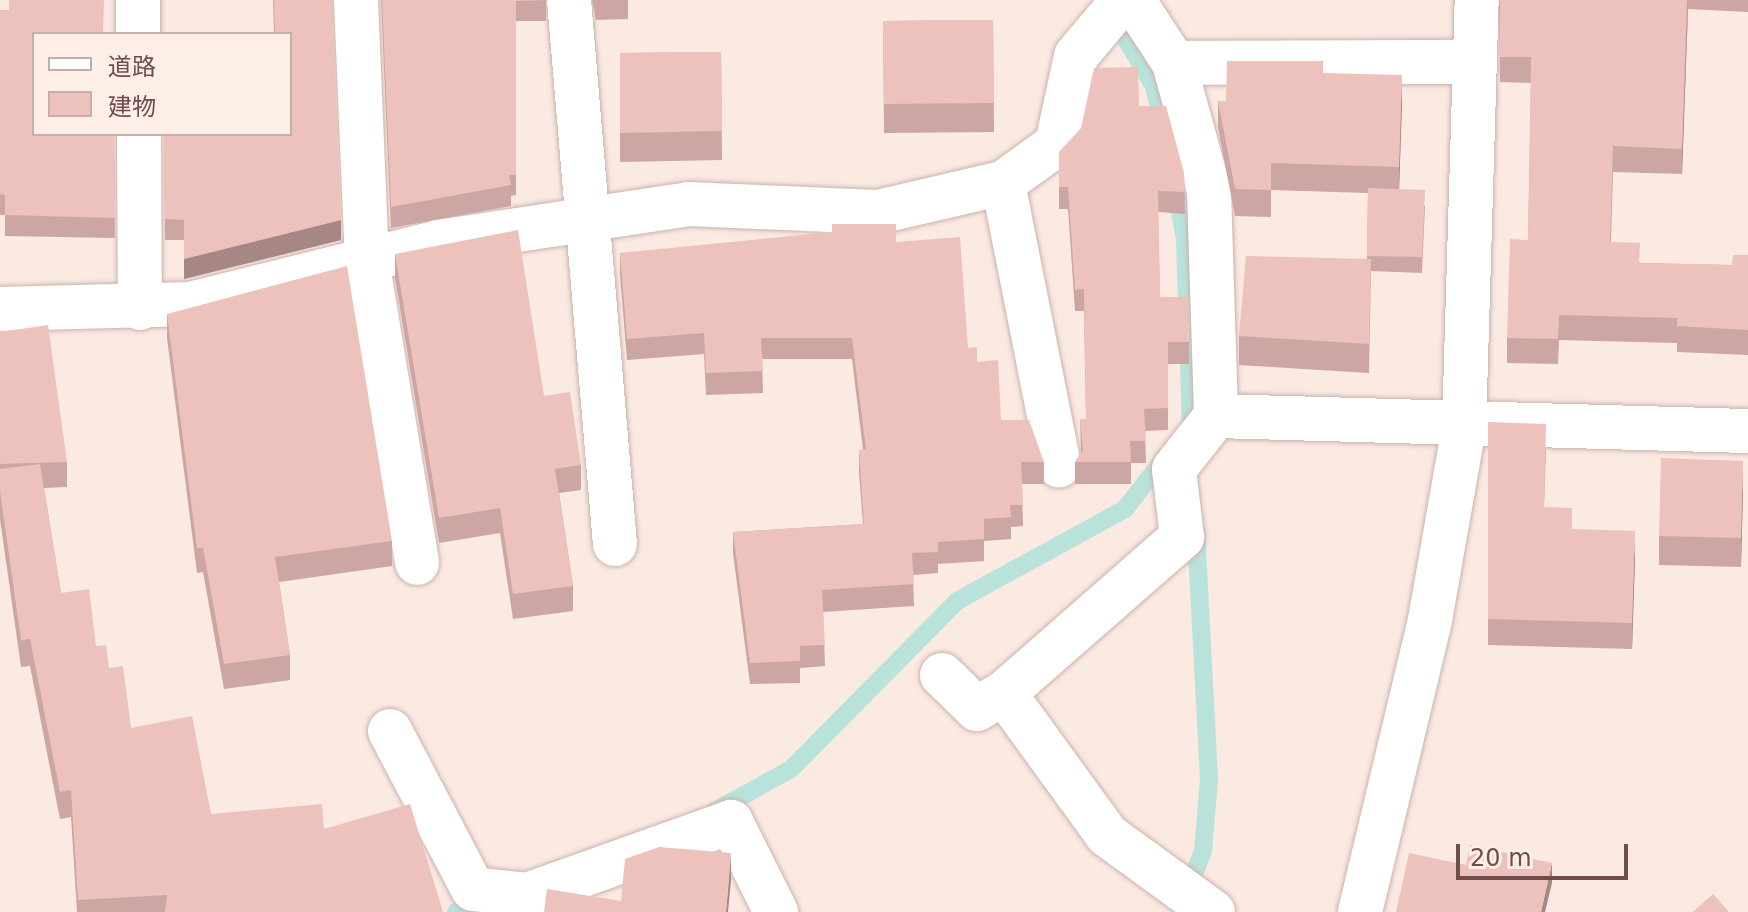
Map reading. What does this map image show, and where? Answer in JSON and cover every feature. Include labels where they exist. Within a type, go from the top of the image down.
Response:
[{"type":"street","points":[[138,0],[138,32]]},
{"type":"street","points":[[356,0],[367,260],[417,563]]},
{"type":"street","points":[[569,0],[584,219],[615,544]]},
{"type":"street","points":[[0,309],[140,308],[190,304],[367,260],[584,219],[688,204],[878,212],[1003,183],[1057,144],[1076,56],[1123,0]]},
{"type":"street","points":[[942,675],[977,709],[1004,693],[1182,537],[1174,469],[1216,416],[1209,191],[1174,63],[1133,0]]},
{"type":"street","points":[[1360,912],[1430,620],[1464,427],[1477,0]]},
{"type":"street","points":[[1174,63],[1475,62]]},
{"type":"street","points":[[139,136],[140,308]]},
{"type":"street","points":[[1003,183],[1059,465]]},
{"type":"street","points":[[1216,416],[1464,427],[1748,431]]},
{"type":"street","points":[[1004,693],[1107,835],[1213,912]]},
{"type":"street","points":[[390,731],[473,889],[527,895],[731,822],[776,912]]},
{"type":"building","points":[[9,0],[104,0],[103,32],[32,32],[32,136],[114,136],[115,218],[5,215],[5,195],[0,194],[0,10],[9,10]]},
{"type":"building","points":[[274,0],[332,0],[341,220],[184,259],[184,220],[165,219],[164,136],[292,136],[292,32],[275,32]]},
{"type":"building","points":[[382,0],[546,0],[516,1],[516,175],[509,175],[511,185],[391,207]]},
{"type":"building","points":[[1500,0],[1687,0],[1682,149],[1613,146],[1610,242],[1640,243],[1639,263],[1732,265],[1733,255],[1748,255],[1748,330],[1677,326],[1677,318],[1559,315],[1558,339],[1507,338],[1510,239],[1528,240],[1531,57],[1500,57]]},
{"type":"building","points":[[993,20],[994,103],[884,104],[883,21]]},
{"type":"building","points":[[721,52],[722,131],[620,133],[620,53]]},
{"type":"building","points":[[1227,61],[1323,61],[1323,73],[1402,75],[1399,167],[1271,163],[1271,190],[1235,189],[1218,101],[1226,101]]},
{"type":"building","points":[[1138,67],[1139,106],[1166,106],[1184,173],[1185,192],[1158,191],[1160,297],[1188,297],[1189,342],[1168,342],[1168,408],[1144,409],[1146,441],[1130,441],[1131,462],[1075,462],[1083,450],[1080,419],[1086,419],[1084,289],[1075,290],[1068,187],[1059,187],[1059,152],[1081,128],[1094,68]]},
{"type":"building","points":[[1368,188],[1425,190],[1422,257],[1367,256]]},
{"type":"building","points":[[832,224],[896,224],[896,242],[960,237],[968,348],[977,347],[977,362],[998,360],[1001,420],[1029,420],[1044,462],[1021,462],[1023,505],[1010,505],[1011,517],[984,519],[984,539],[938,542],[938,552],[912,553],[914,584],[822,590],[825,645],[800,646],[800,661],[750,663],[733,532],[864,524],[859,450],[866,449],[852,338],[761,338],[763,371],[706,373],[704,333],[627,339],[620,253],[832,232]]},
{"type":"building","points":[[518,230],[544,396],[570,392],[581,465],[555,469],[573,586],[513,594],[500,508],[439,518],[395,254]]},
{"type":"building","points":[[1246,256],[1371,259],[1369,344],[1239,336]]},
{"type":"building","points":[[347,266],[392,541],[275,557],[290,655],[224,664],[203,548],[197,548],[167,314]]},
{"type":"building","points":[[48,325],[67,462],[0,464],[0,332]]},
{"type":"building","points":[[1488,422],[1546,424],[1544,507],[1572,508],[1572,529],[1635,531],[1632,623],[1488,619]]},
{"type":"building","points":[[1661,458],[1743,461],[1741,538],[1659,536]]},
{"type":"building","points":[[40,464],[61,593],[89,589],[96,646],[106,645],[109,668],[123,666],[131,728],[192,716],[211,814],[322,804],[324,829],[410,804],[443,912],[165,912],[167,895],[78,900],[71,790],[60,792],[30,639],[21,640],[0,491],[0,469]]},
{"type":"building","points":[[1470,845],[1552,863],[1541,912],[1396,912],[1409,853],[1466,865]]},
{"type":"building","points":[[659,847],[731,853],[726,912],[544,912],[547,889],[621,901],[625,859]]},
{"type":"building","points":[[1713,894],[1729,912],[1693,912]]},
{"type":"waterway","points":[[1112,16],[1154,86],[1164,130]]},
{"type":"waterway","points":[[1176,190],[1185,239],[1191,435]]},
{"type":"waterway","points":[[715,811],[791,769],[957,601],[1125,509],[1167,455]]},
{"type":"waterway","points":[[1187,892],[1203,851],[1209,779],[1196,529]]},
{"type":"waterway","points":[[456,912],[487,900]]}]
